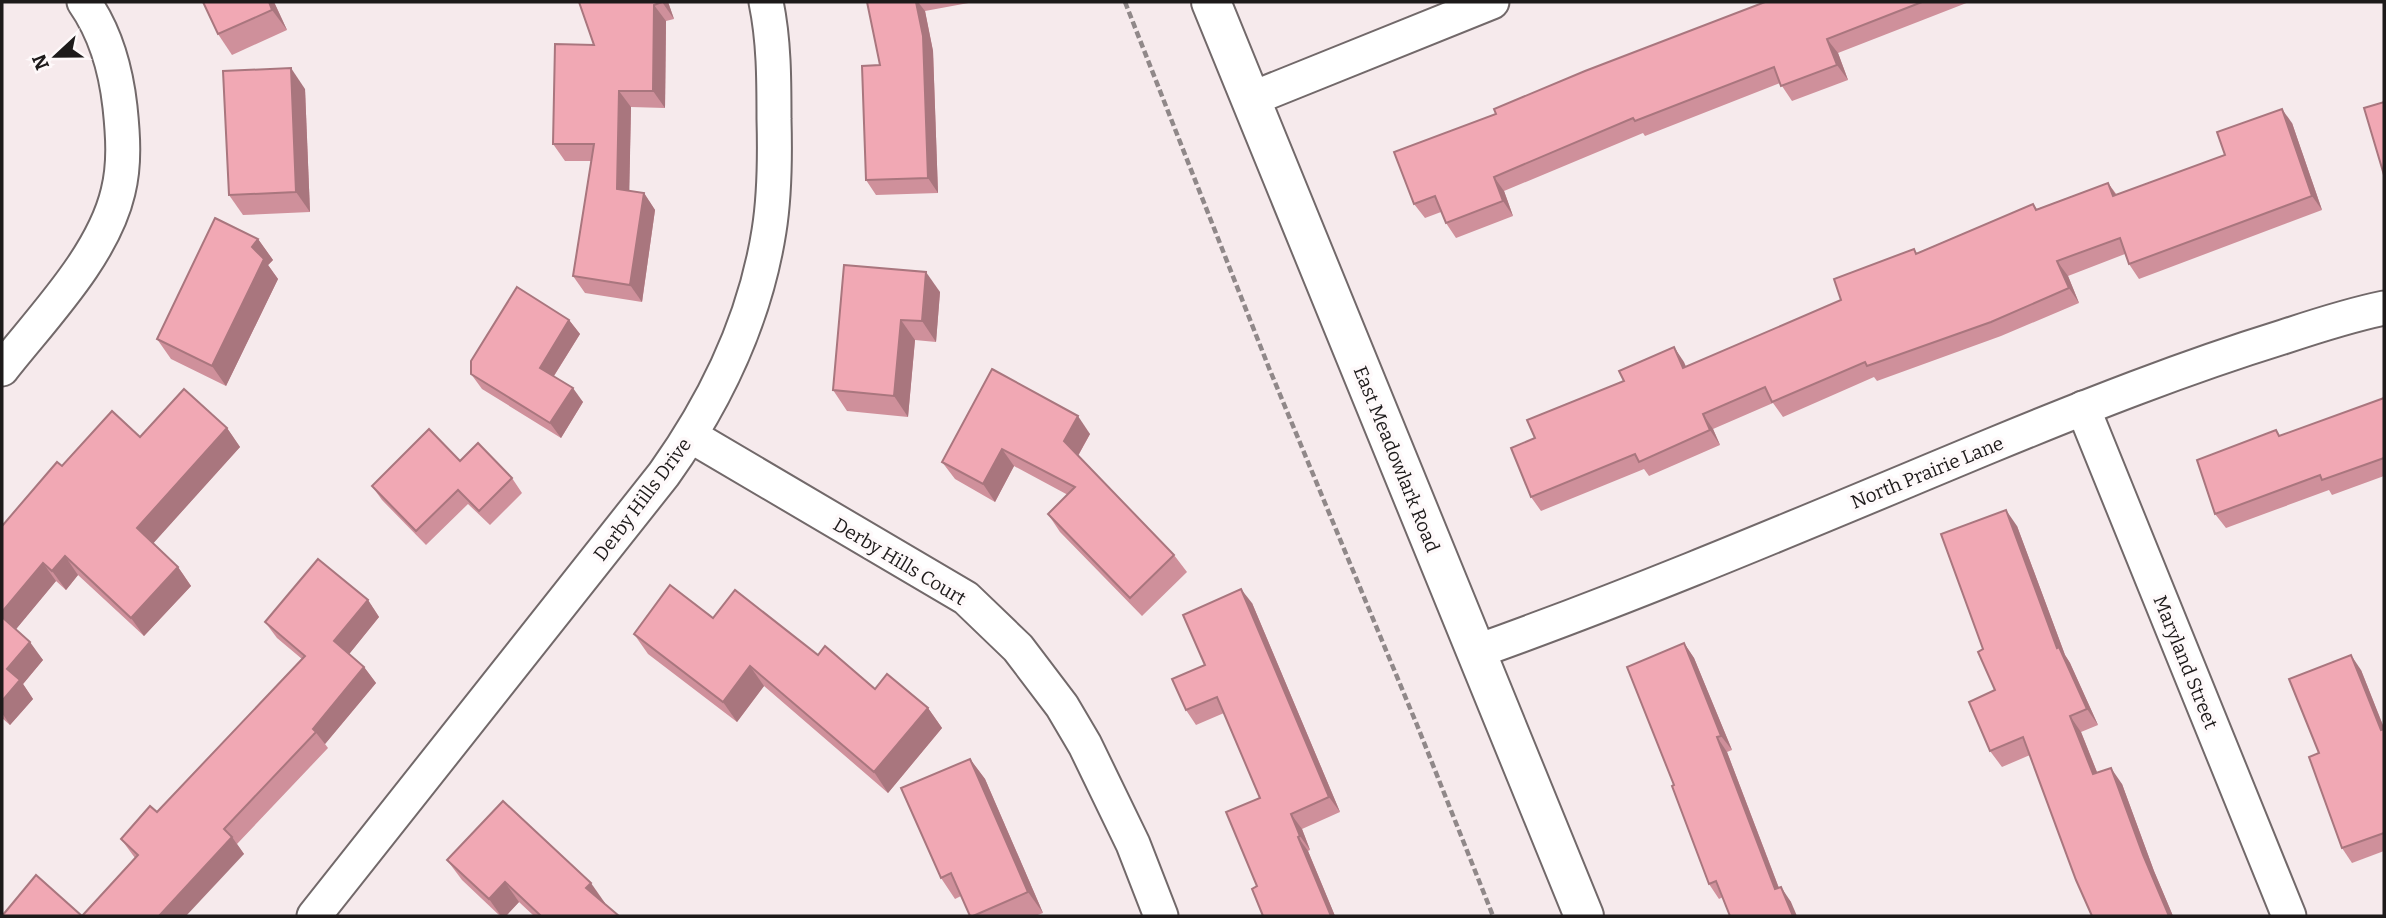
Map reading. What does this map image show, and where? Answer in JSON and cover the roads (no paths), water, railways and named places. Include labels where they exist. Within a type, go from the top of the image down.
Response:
[{"type":"main road","name":"East Meadowlark Road","points":[[1211,2],[1584,916]]},
{"type":"street","points":[[2,369],[87,261],[103,234],[118,192],[124,145],[118,91],[108,51],[85,2]]},
{"type":"street","name":"Derby Hills Drive","points":[[323,913],[664,474],[691,436],[718,389],[750,311],[769,232],[775,171],[774,72],[765,2]]},
{"type":"street","points":[[1251,99],[1492,2]]},
{"type":"street","name":"North Prairie Lane","points":[[1475,652],[1576,616],[2083,408],[2220,356],[2384,308]]},
{"type":"street","name":"Maryland Street","points":[[2083,408],[2289,916]]},
{"type":"street","name":"Derby Hills Court","points":[[691,436],[965,598],[1017,648],[1062,706],[1085,745],[1133,844],[1161,916]]}]
